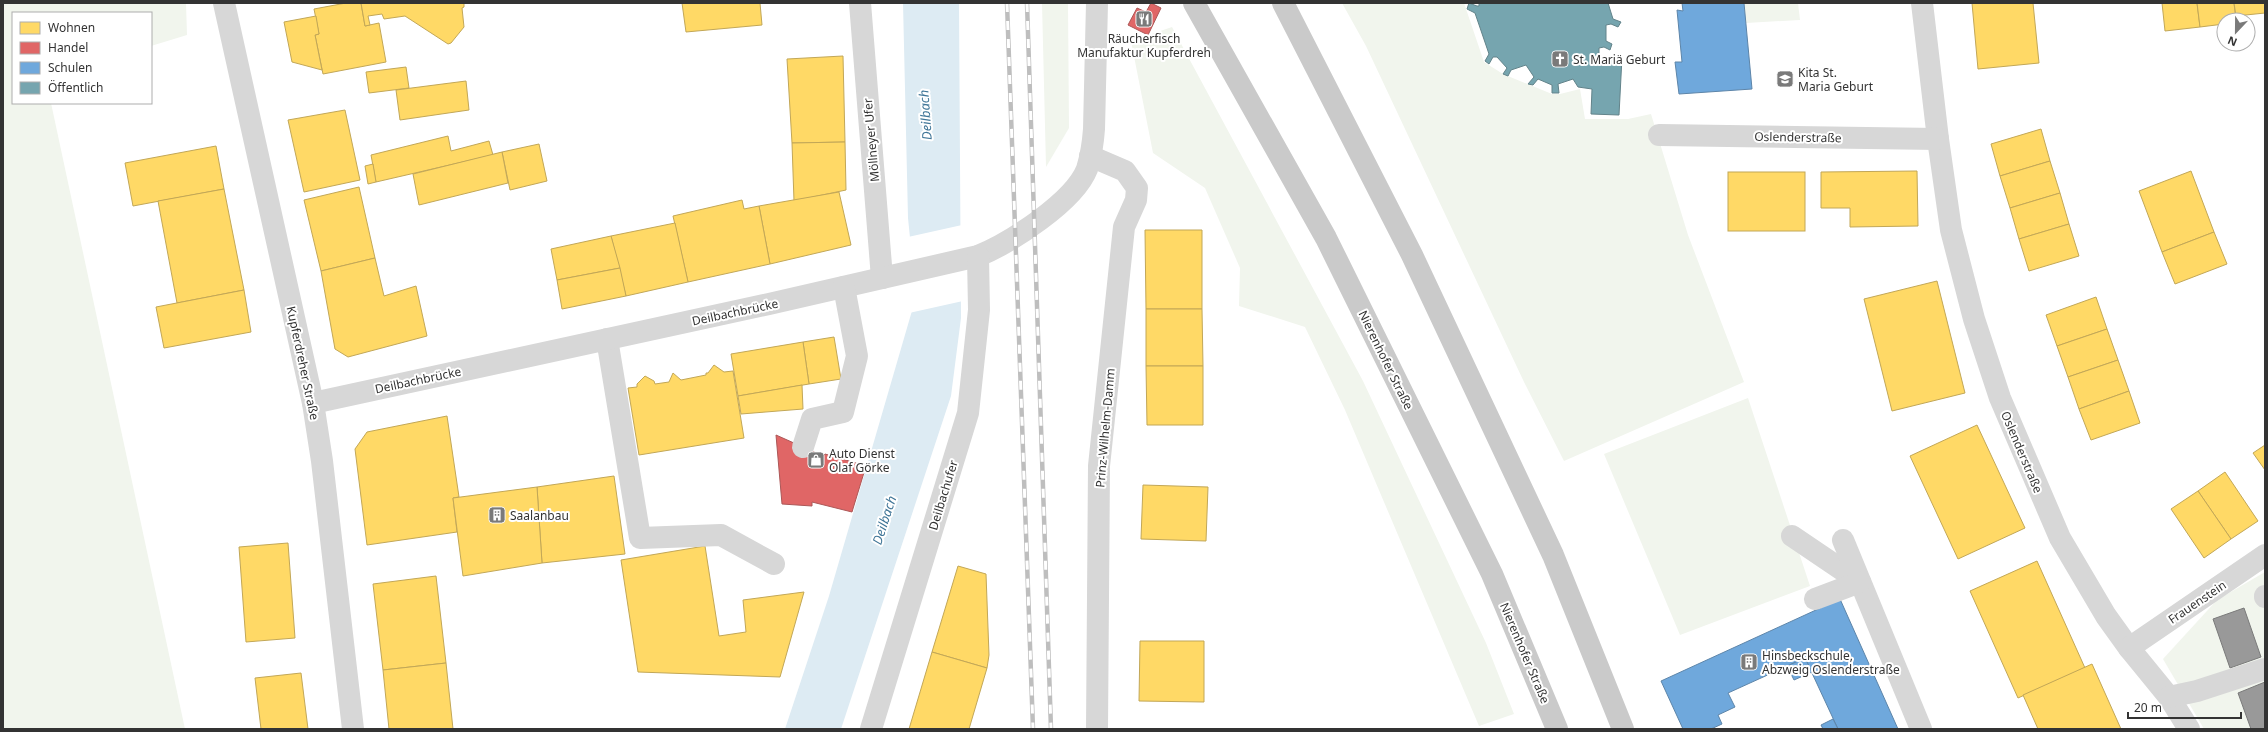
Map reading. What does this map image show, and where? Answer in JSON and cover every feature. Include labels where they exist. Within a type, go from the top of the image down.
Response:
[{"type":"main road","name":"Nierenhofer Straße","points":[[1194,3],[1326,238],[1492,574],[1557,729]]},
{"type":"main road","points":[[1283,3],[1412,255],[1547,540],[1623,729]]},
{"type":"street","name":"Kupferdreher Straße","points":[[224,3],[313,403],[322,461],[353,729]]},
{"type":"street","name":"Möllneyer Ufer","points":[[860,3],[882,278]]},
{"type":"street","name":"Deilbachbrücke","points":[[313,403],[844,287],[976,256],[996,249],[1016,237],[1059,203],[1081,179],[1090,156],[1094,129],[1097,3]]},
{"type":"street","name":"Oslenderstraße","points":[[1922,3],[1938,139],[1951,230],[1974,319],[2006,416],[2060,538],[2106,616],[2129,648],[2169,697],[2189,729]]},
{"type":"street","name":"Oslenderstraße","points":[[1659,135],[1938,139]]},
{"type":"street","name":"Prinz-Wilhelm-Damm","points":[[1090,156],[1125,171],[1137,188],[1136,200],[1124,227],[1099,466],[1097,729]]},
{"type":"street","name":"Deilbachufer","points":[[871,729],[968,413],[979,310],[976,256]]},
{"type":"street","points":[[803,448],[812,419],[843,412],[857,356],[844,287]]},
{"type":"street","points":[[607,339],[640,538],[721,535],[774,564]]},
{"type":"street","points":[[1792,536],[1860,582]]},
{"type":"street","points":[[1843,540],[1921,729]]},
{"type":"street","name":"Frauenstein","points":[[2129,648],[2265,555]]},
{"type":"street","points":[[1815,599],[1860,582]]},
{"type":"street","points":[[2169,697],[2197,691],[2265,670]]},
{"type":"shaded area","points":[[3,3],[186,3],[187,35],[152,46],[152,12],[12,12],[12,104],[51,104],[185,729],[3,729]]},
{"type":"shaded area","points":[[1042,3],[1068,3],[1069,128],[1046,167]]},
{"type":"shaded area","points":[[1342,3],[1464,3],[1484,62],[1503,74],[1552,94],[1560,94],[1580,89],[1585,119],[1628,119],[1651,114],[1688,235],[1744,382],[1564,461],[1524,382],[1366,46]]},
{"type":"shaded area","points":[[1744,3],[1798,3],[1800,20],[1746,23]]},
{"type":"shaded area","points":[[1172,27],[1363,381],[1486,643],[1514,714],[1479,726],[1345,410],[1305,327],[1239,306],[1240,268],[1205,188],[1153,153],[1131,41]]},
{"type":"shaded area","points":[[1748,398],[1810,586],[1680,635],[1604,454]]},
{"type":"shaded area","points":[[2265,572],[2265,729],[2204,729],[2163,659],[2217,600]]},
{"type":"water","name":"Deilbach","points":[[903,3],[959,3],[961,318],[951,396],[841,729],[785,729],[829,596],[916,297],[908,218]]},
{"type":"pier","points":[[962,225],[963,301],[909,313],[913,297],[908,237]]},
{"type":"building: Wohnen","points":[[346,3],[361,3],[365,26],[379,23],[386,62],[323,74],[315,35],[319,34],[314,9]]},
{"type":"building: Wohnen","points":[[361,3],[464,3],[464,7],[462,8],[464,27],[451,43],[448,44],[405,16],[384,19],[382,14],[368,16],[370,25],[365,26]]},
{"type":"building: Wohnen","points":[[682,3],[760,3],[762,25],[686,32]]},
{"type":"building: Wohnen","points":[[1972,3],[2033,3],[2039,63],[1978,69]]},
{"type":"building: Wohnen","points":[[2162,3],[2197,3],[2200,27],[2165,31]]},
{"type":"building: Wohnen","points":[[2197,3],[2234,3],[2235,12],[2216,12],[2216,25],[2200,27]]},
{"type":"building: Wohnen","points":[[2234,3],[2265,3],[2265,13],[2256,14],[2256,12],[2235,12]]},
{"type":"building: Wohnen","points":[[316,16],[319,34],[315,35],[322,70],[292,62],[284,22]]},
{"type":"building: Wohnen","points":[[843,56],[845,142],[792,143],[787,59]]},
{"type":"building: Wohnen","points":[[406,67],[409,88],[369,93],[366,72]]},
{"type":"building: Wohnen","points":[[466,81],[469,110],[400,120],[396,90]]},
{"type":"building: Wohnen","points":[[345,110],[360,180],[304,192],[288,120]]},
{"type":"building: Wohnen","points":[[2041,129],[2050,161],[2000,176],[1991,144]]},
{"type":"building: Wohnen","points":[[448,136],[451,151],[489,141],[493,155],[376,182],[371,155]]},
{"type":"building: Wohnen","points":[[845,142],[846,190],[794,201],[792,143]]},
{"type":"building: Wohnen","points":[[539,144],[547,181],[510,190],[502,152]]},
{"type":"building: Wohnen","points":[[216,146],[224,189],[133,206],[125,163]]},
{"type":"building: Wohnen","points":[[502,152],[508,183],[419,205],[413,174]]},
{"type":"building: Wohnen","points":[[2050,161],[2060,193],[2010,208],[2000,176]]},
{"type":"building: Wohnen","points":[[373,164],[376,182],[368,184],[365,166]]},
{"type":"building: Wohnen","points":[[1917,171],[1918,226],[1850,227],[1850,208],[1821,208],[1821,172]]},
{"type":"building: Wohnen","points":[[2191,171],[2214,232],[2162,252],[2139,191]]},
{"type":"building: Wohnen","points":[[1728,172],[1805,172],[1805,231],[1728,231]]},
{"type":"building: Wohnen","points":[[359,187],[375,258],[321,271],[304,200]]},
{"type":"building: Wohnen","points":[[224,189],[244,290],[177,303],[158,201]]},
{"type":"building: Wohnen","points":[[839,192],[851,245],[770,264],[759,206]]},
{"type":"building: Wohnen","points":[[2060,193],[2069,224],[2019,239],[2010,208]]},
{"type":"building: Wohnen","points":[[742,200],[744,209],[759,206],[770,264],[688,282],[673,216]]},
{"type":"building: Wohnen","points":[[675,223],[688,282],[626,296],[611,236]]},
{"type":"building: Wohnen","points":[[2069,224],[2079,256],[2029,271],[2019,239]]},
{"type":"building: Wohnen","points":[[1145,230],[1202,230],[1202,309],[1146,309]]},
{"type":"building: Wohnen","points":[[2214,232],[2227,264],[2175,284],[2162,252]]},
{"type":"building: Wohnen","points":[[611,236],[620,268],[557,280],[551,249]]},
{"type":"building: Wohnen","points":[[375,258],[384,296],[416,286],[427,336],[348,357],[335,349],[321,271]]},
{"type":"building: Wohnen","points":[[620,268],[626,296],[562,309],[557,280]]},
{"type":"building: Wohnen","points":[[1937,281],[1965,393],[1892,411],[1864,299]]},
{"type":"building: Wohnen","points":[[244,290],[251,332],[164,348],[156,307]]},
{"type":"building: Wohnen","points":[[2096,297],[2107,329],[2057,346],[2046,315]]},
{"type":"building: Wohnen","points":[[1146,309],[1202,309],[1203,366],[1146,366]]},
{"type":"building: Wohnen","points":[[2107,329],[2118,360],[2068,377],[2057,346]]},
{"type":"building: Wohnen","points":[[834,337],[841,379],[809,384],[803,342]]},
{"type":"building: Wohnen","points":[[803,342],[809,384],[738,396],[731,354]]},
{"type":"building: Wohnen","points":[[2118,360],[2129,391],[2079,409],[2068,377]]},
{"type":"building: Wohnen","points":[[714,365],[724,372],[733,371],[744,438],[639,455],[628,388],[637,387],[637,384],[645,376],[654,381],[655,384],[669,382],[673,373],[681,380],[706,375],[706,373],[708,373]]},
{"type":"building: Wohnen","points":[[1146,366],[1203,366],[1203,425],[1147,425]]},
{"type":"building: Wohnen","points":[[802,385],[803,409],[741,414],[738,396]]},
{"type":"building: Wohnen","points":[[2129,391],[2140,423],[2091,440],[2079,409]]},
{"type":"building: Wohnen","points":[[447,416],[459,497],[453,498],[457,532],[367,545],[355,449],[367,432]]},
{"type":"building: Wohnen","points":[[1977,425],[2025,528],[1958,559],[1910,456]]},
{"type":"building: Wohnen","points":[[2265,445],[2265,470],[2253,453]]},
{"type":"building: Wohnen","points":[[2225,472],[2258,521],[2231,539],[2198,491]]},
{"type":"building: Wohnen","name":"Saalanbau","points":[[614,476],[625,554],[542,563],[537,487]]},
{"type":"building: Wohnen","points":[[1143,485],[1208,487],[1206,541],[1141,539]]},
{"type":"building: Wohnen","name":"Saalanbau","points":[[537,487],[542,563],[463,576],[453,498]]},
{"type":"building: Wohnen","points":[[2198,491],[2231,539],[2204,558],[2171,509]]},
{"type":"building: Wohnen","points":[[288,543],[295,638],[246,642],[239,547]]},
{"type":"building: Wohnen","points":[[705,546],[719,636],[746,632],[743,600],[804,592],[780,677],[638,672],[621,560]]},
{"type":"building: Wohnen","points":[[2037,561],[2085,668],[2018,698],[1970,591]]},
{"type":"building: Wohnen","points":[[958,566],[986,574],[989,655],[987,668],[932,652]]},
{"type":"building: Wohnen","points":[[436,576],[446,663],[383,670],[373,584]]},
{"type":"building: Wohnen","points":[[1140,641],[1204,641],[1204,702],[1139,701]]},
{"type":"building: Wohnen","points":[[932,652],[987,668],[969,729],[909,729]]},
{"type":"building: Wohnen","points":[[446,663],[453,729],[389,729],[383,670]]},
{"type":"building: Wohnen","points":[[2092,664],[2121,729],[2038,729],[2023,695]]},
{"type":"building: Wohnen","points":[[301,673],[308,729],[261,729],[255,678]]},
{"type":"building: Handel","name":"Räucherfisch Manufaktur Kupferdreh","points":[[1151,3],[1161,8],[1148,35],[1128,25],[1137,8],[1146,12]]},
{"type":"building: Handel","points":[[776,435],[823,456],[825,454],[866,466],[852,512],[812,502],[812,506],[782,504]]},
{"type":"building: Schulen","points":[[1682,3],[1744,3],[1752,89],[1679,94],[1675,62],[1682,62],[1677,10],[1683,11]]},
{"type":"building: Schulen","name":"Hinsbeckschule, Abzweig Oslenderstraße","points":[[1840,599],[1898,729],[1838,729],[1805,658],[1728,693],[1735,707],[1718,715],[1722,724],[1711,729],[1683,729],[1661,681]]},
{"type":"building: Schulen","points":[[1805,658],[1812,672],[1794,680],[1787,666]]},
{"type":"building: Schulen","points":[[1833,719],[1838,729],[1823,729],[1821,725]]},
{"type":"building: Öffentlich","name":"St. Mariä Geburt","points":[[1469,3],[1479,6],[1479,3],[1608,3],[1613,19],[1621,22],[1618,27],[1611,24],[1606,25],[1606,41],[1612,44],[1610,50],[1604,47],[1599,48],[1599,57],[1622,57],[1619,115],[1591,114],[1592,89],[1578,87],[1573,79],[1558,84],[1559,93],[1552,93],[1552,85],[1538,79],[1533,85],[1528,84],[1534,77],[1526,65],[1511,70],[1508,76],[1503,74],[1507,68],[1497,57],[1493,57],[1489,64],[1485,61],[1489,54],[1475,13],[1467,9]]},
{"type":"building: Industrie","points":[[2244,608],[2261,657],[2230,668],[2213,619]]},
{"type":"building: Industrie","points":[[2265,682],[2265,729],[2251,729],[2238,693]]},
{"type":"railway","points":[[1007,3],[1033,729]]},
{"type":"railway","points":[[1027,3],[1051,729]]},
{"type":"place","name":"Räucherfisch Manufaktur Kupferdreh","points":[[1144,19]]},
{"type":"place","name":"St. Mariä Geburt","points":[[1560,59]]},
{"type":"place","name":"Kita St. Maria Geburt","points":[[1785,79]]},
{"type":"place","name":"Auto Dienst Olaf Görke","points":[[816,460]]},
{"type":"place","name":"Saalanbau","points":[[497,515]]},
{"type":"place","name":"Hinsbeckschule, Abzweig Oslenderstraße","points":[[1749,662]]}]
